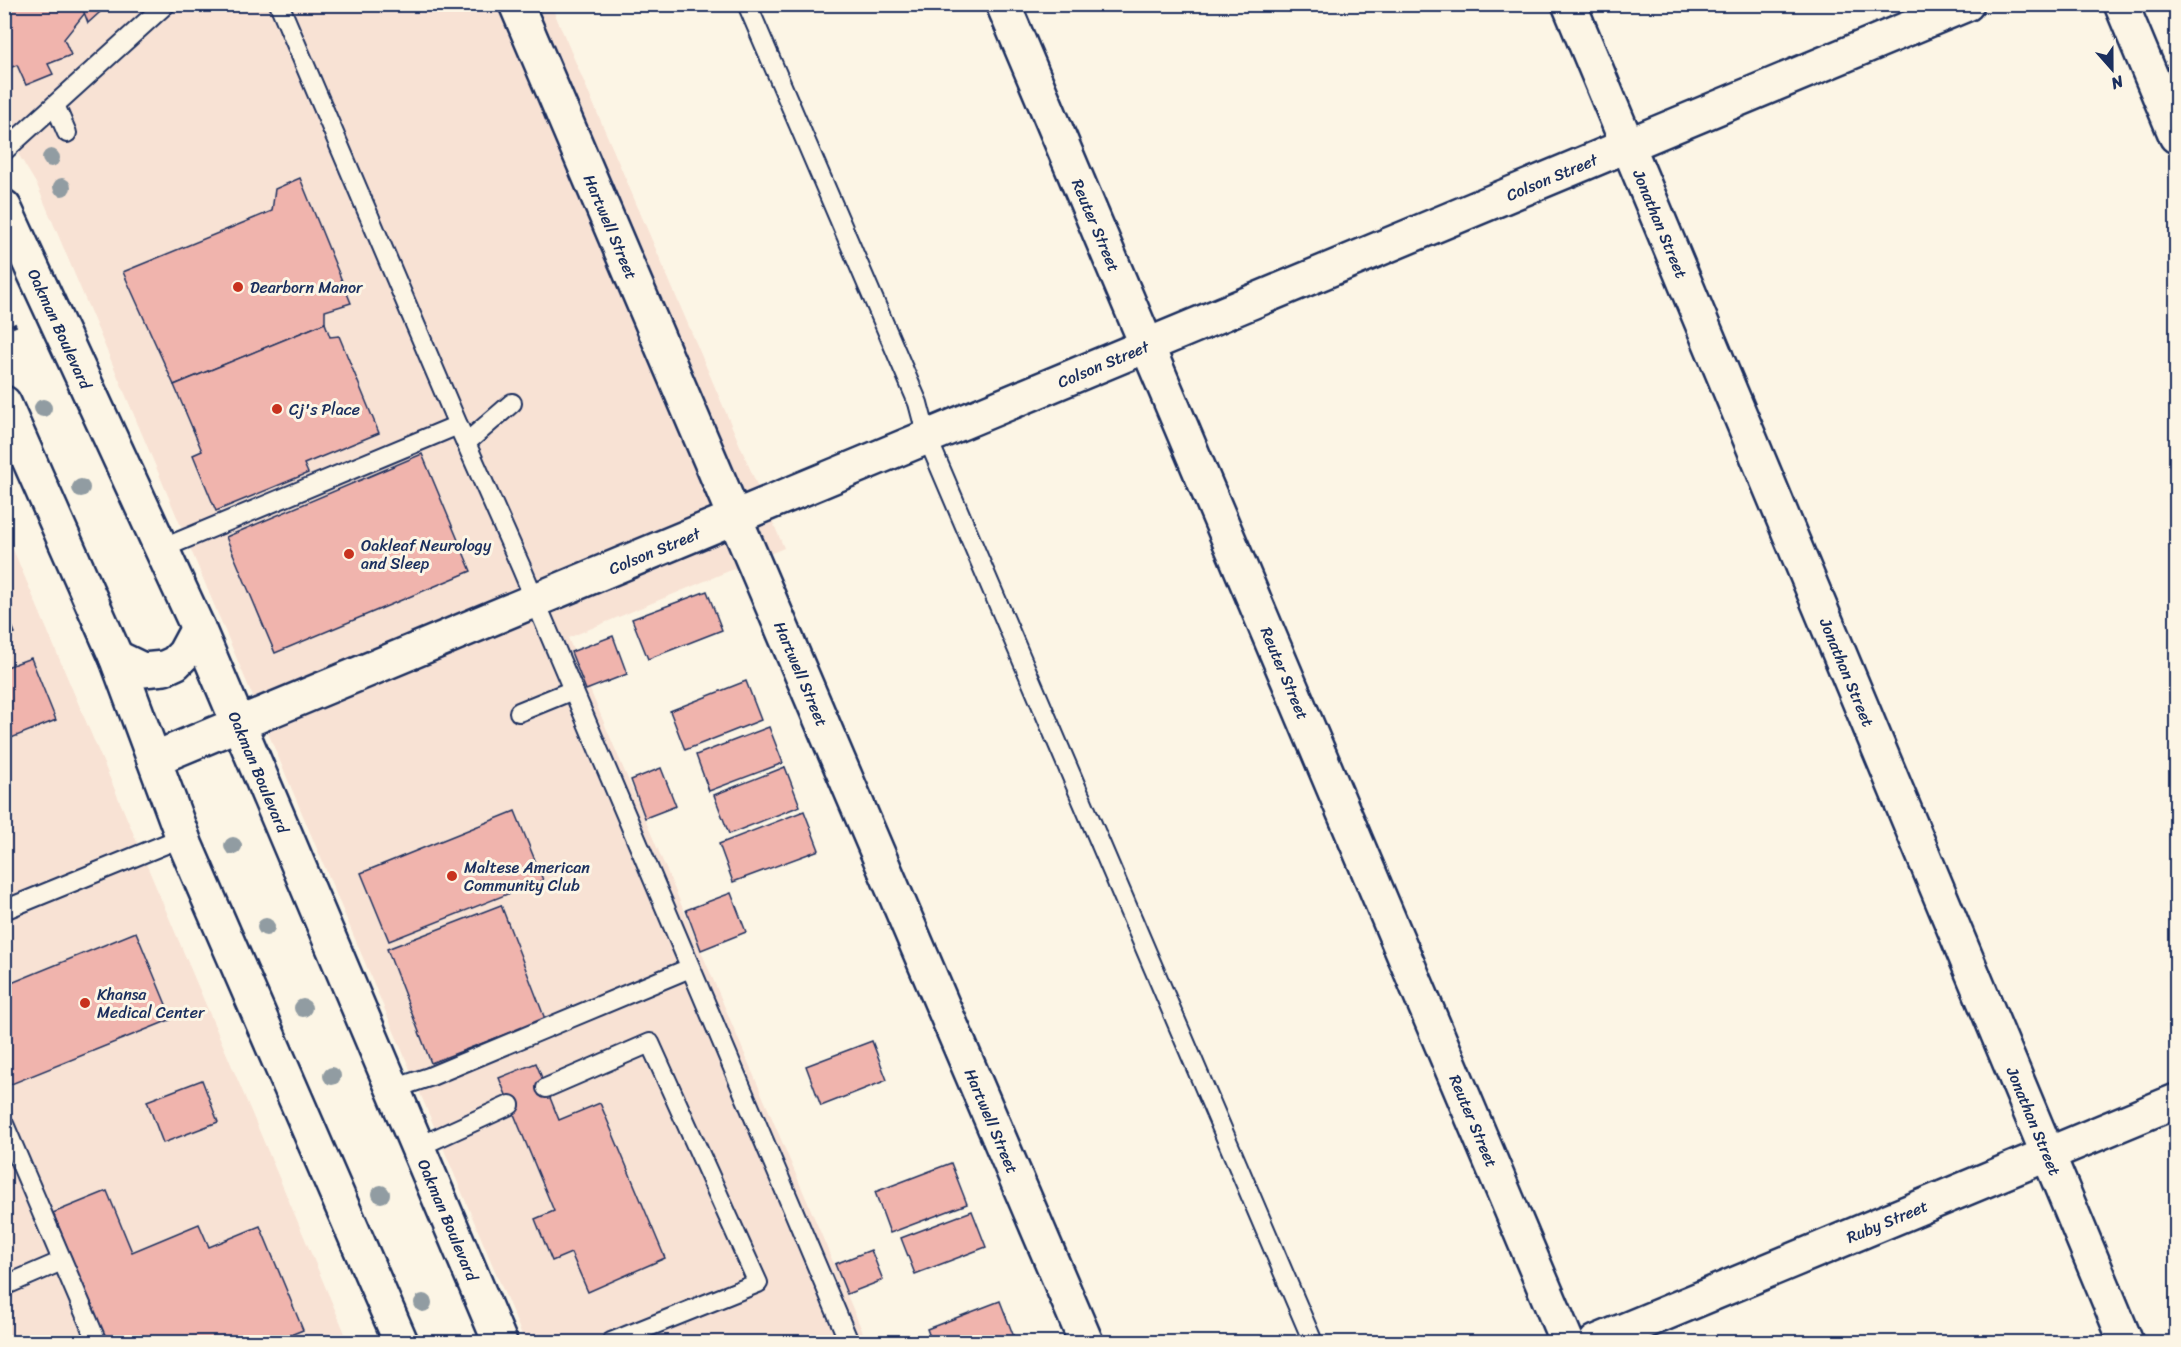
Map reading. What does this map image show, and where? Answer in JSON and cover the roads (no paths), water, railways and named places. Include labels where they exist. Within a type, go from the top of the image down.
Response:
[{"type":"street","name":"Hartwell Street","points":[[516,4],[1086,1342]]},
{"type":"street","name":"Reuter Street","points":[[1003,4],[1567,1342]]},
{"type":"street","name":"Jonathan Street","points":[[1569,4],[2126,1342]]},
{"type":"street","name":"Colson Street","points":[[154,759],[1967,4]]},
{"type":"street","points":[[2121,4],[2176,136]]},
{"type":"street","name":"Oakman Boulevard","points":[[4,207],[198,628],[501,1342]]},
{"type":"street","points":[[4,403],[116,657],[183,837],[401,1342]]},
{"type":"street","points":[[116,657],[143,670],[164,668],[175,663],[184,654],[198,628]]},
{"type":"street","name":"Ruby Street","points":[[1596,1342],[2176,1101]]},
{"type":"lane","points":[[4,151],[166,4]]},
{"type":"lane","points":[[279,4],[849,1342]]},
{"type":"lane","points":[[747,4],[918,403],[927,437],[1313,1342]]},
{"type":"lane","points":[[55,105],[67,133]]},
{"type":"lane","points":[[466,443],[512,403]]},
{"type":"lane","points":[[161,549],[458,425]]},
{"type":"lane","points":[[519,712],[573,690]]},
{"type":"lane","points":[[4,910],[183,837]]},
{"type":"lane","points":[[393,1089],[429,1077],[690,968]]},
{"type":"lane","points":[[546,1088],[650,1043],[758,1283],[611,1342]]},
{"type":"lane","points":[[418,1147],[510,1105]]},
{"type":"lane","points":[[4,1124],[97,1342]]},
{"type":"lane","points":[[4,1286],[62,1261]]},
{"type":"place","name":"Dearborn Manor","points":[[238,287]]},
{"type":"place","name":"Cj's Place","points":[[277,409]]},
{"type":"place","name":"Oakleaf Neurology and Sleep","points":[[349,554]]},
{"type":"place","name":"Maltese American Community Club","points":[[452,876]]},
{"type":"place","name":"Khansa Medical Center","points":[[85,1003]]}]
